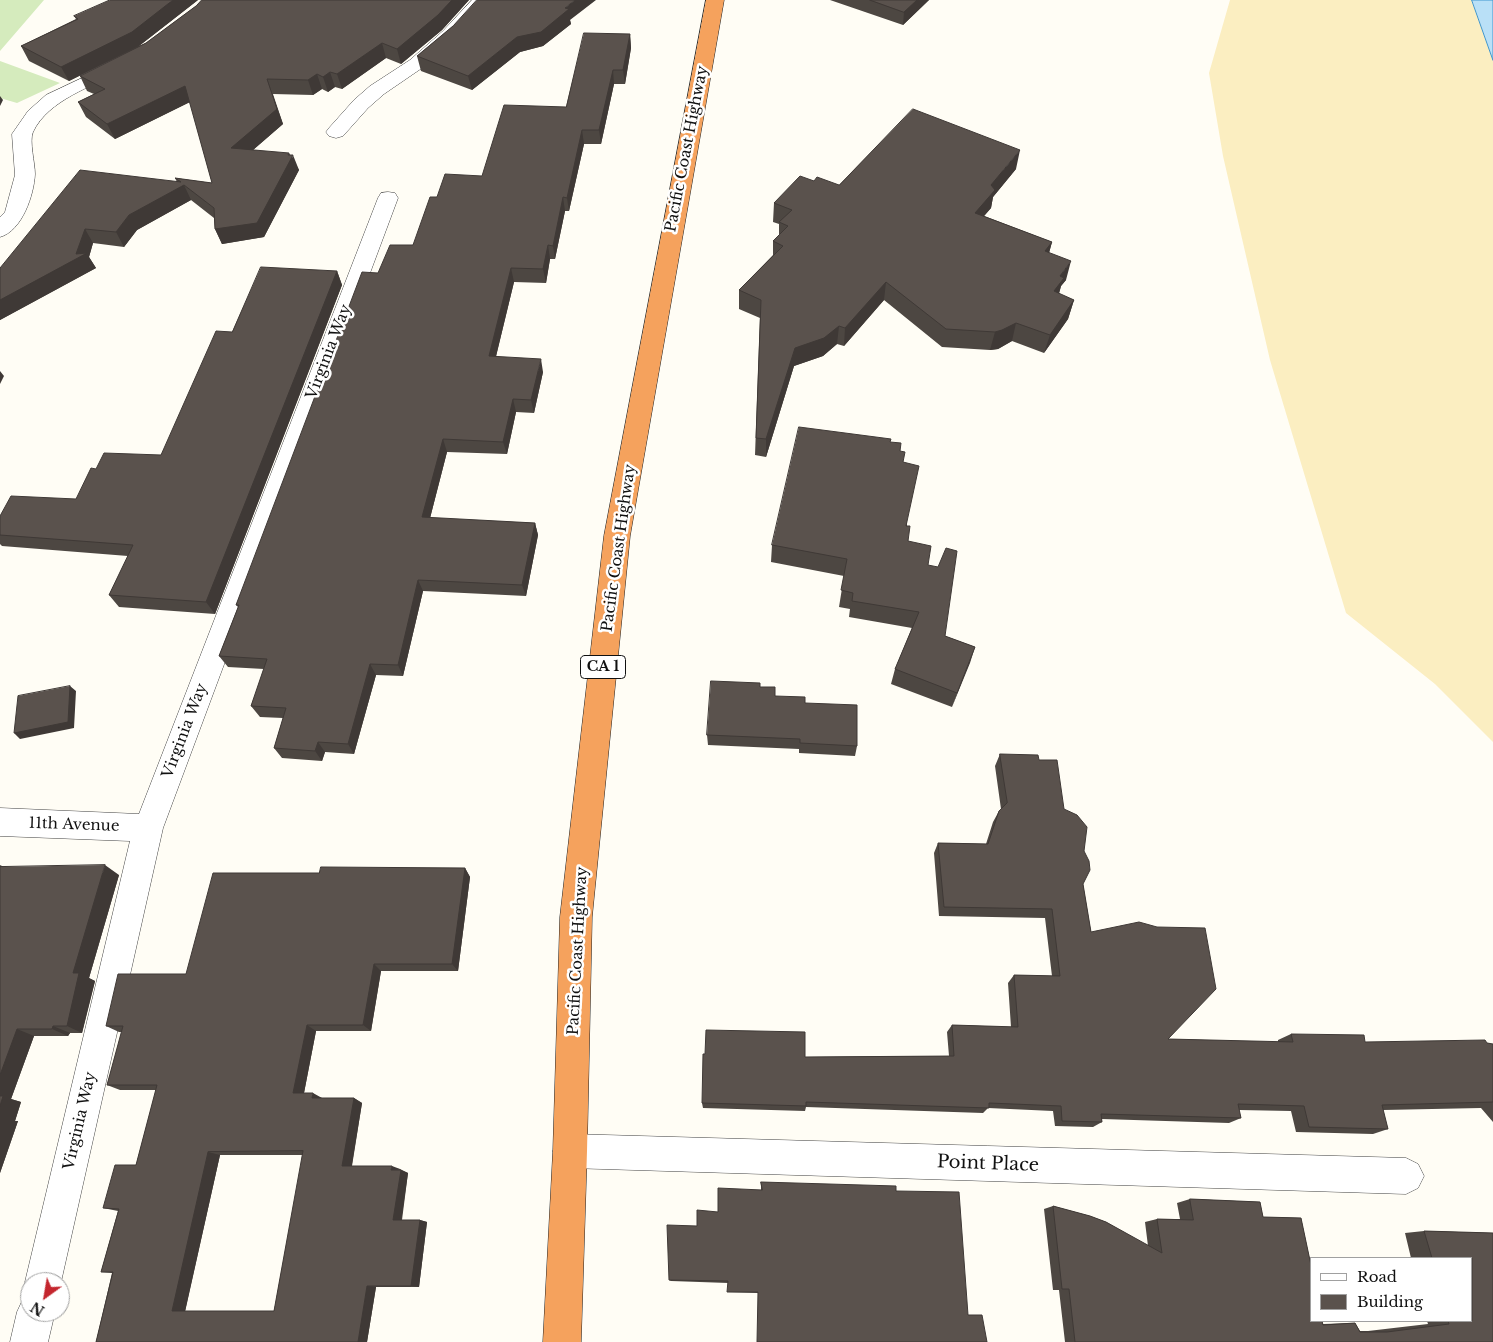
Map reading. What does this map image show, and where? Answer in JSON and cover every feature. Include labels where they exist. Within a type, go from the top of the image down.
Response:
[{"type":"highway","name":"Pacific Coast Highway","points":[[562,1342],[570,1151],[576,917],[617,536],[715,0]]},
{"type":"street","points":[[336,132],[360,104],[377,90],[416,64],[449,35],[482,0]]},
{"type":"street","points":[[0,230],[15,214],[26,176],[22,134],[35,114],[53,99],[129,60]]},
{"type":"street","name":"Virginia Way","points":[[45,1272],[148,828],[388,198]]},
{"type":"street","name":"11th Avenue","points":[[0,822],[148,828]]},
{"type":"street","name":"Point Place","points":[[570,1151],[1406,1176]]},
{"type":"street","points":[[29,1342],[34,1322]]},
{"type":"green space","points":[[0,0],[44,0],[0,51]]},
{"type":"green space","points":[[0,61],[60,83],[17,103],[0,98]]},
{"type":"sand","points":[[1230,0],[1472,0],[1493,60],[1493,742],[1435,684],[1346,613],[1270,360],[1223,156],[1209,73]]},
{"type":"water","points":[[1472,0],[1493,0],[1493,60]]},
{"type":"building","points":[[110,0],[173,0],[132,32],[61,67],[21,46],[78,19],[74,16]]},
{"type":"building","points":[[202,0],[452,0],[438,15],[397,49],[382,43],[337,74],[330,72],[323,77],[317,74],[308,80],[267,79],[277,109],[231,148],[289,153],[288,155],[293,155],[257,223],[215,229],[214,208],[184,185],[129,215],[116,232],[85,229],[76,254],[87,253],[0,300],[0,268],[80,170],[181,182],[175,178],[212,183],[185,86],[107,124],[78,102],[105,89],[80,76],[146,43]]},
{"type":"building","points":[[477,0],[575,0],[565,8],[569,9],[541,32],[517,37],[468,76],[417,56],[453,26]]},
{"type":"building","points":[[870,0],[917,0],[904,12]]},
{"type":"building","points":[[584,33],[630,34],[623,70],[613,70],[599,130],[582,130],[567,198],[563,197],[553,246],[548,245],[543,269],[511,268],[489,356],[541,359],[531,400],[513,399],[503,442],[443,439],[422,517],[535,523],[522,585],[418,580],[398,665],[370,664],[348,744],[318,742],[315,751],[274,748],[286,708],[251,706],[267,659],[219,656],[239,605],[236,605],[362,272],[378,273],[390,245],[413,245],[430,197],[437,197],[445,174],[482,176],[504,105],[566,107]]},
{"type":"building","points":[[913,109],[1020,150],[991,185],[995,190],[975,213],[1052,242],[1045,251],[1071,261],[1060,276],[1064,278],[1054,291],[1074,300],[1050,335],[1016,323],[995,332],[946,329],[886,282],[845,328],[839,326],[824,338],[795,348],[766,439],[756,438],[761,300],[739,290],[783,246],[773,241],[788,226],[779,222],[792,210],[774,203],[800,176],[814,181],[817,177],[839,185]]},
{"type":"building","points":[[261,267],[337,271],[206,602],[109,595],[133,545],[0,535],[0,516],[11,496],[76,499],[91,468],[96,469],[104,453],[161,455],[216,331],[232,332]]},
{"type":"building","points":[[799,427],[891,439],[890,442],[901,443],[900,451],[905,452],[903,462],[919,466],[906,526],[910,526],[908,541],[931,546],[928,565],[938,567],[946,548],[957,551],[945,636],[975,647],[957,693],[895,669],[919,612],[852,601],[853,593],[841,590],[847,559],[772,545]]},
{"type":"building","points":[[711,681],[760,683],[760,687],[775,687],[775,696],[805,697],[805,703],[857,705],[857,746],[800,743],[800,739],[707,735]]},
{"type":"building","points":[[70,686],[68,722],[14,733],[18,696]]},
{"type":"building","points":[[1000,754],[1038,755],[1039,760],[1057,760],[1064,809],[1077,815],[1087,827],[1084,851],[1089,861],[1090,870],[1083,884],[1091,932],[1139,922],[1157,927],[1205,928],[1216,989],[1168,1039],[1293,1042],[1291,1034],[1364,1035],[1365,1042],[1485,1040],[1487,1043],[1493,1044],[1493,1102],[1382,1105],[1388,1129],[1309,1127],[1304,1106],[1238,1104],[1241,1118],[1101,1114],[1102,1122],[1062,1121],[1061,1106],[989,1103],[989,1108],[806,1102],[806,1106],[702,1103],[703,1054],[705,1054],[706,1030],[805,1032],[805,1057],[954,1056],[952,1025],[1018,1027],[1014,975],[1060,976],[1052,909],[944,907],[938,843],[988,844],[999,811],[1007,803]]},
{"type":"building","points":[[105,865],[73,973],[79,973],[67,1026],[53,1026],[52,1029],[17,1029],[0,1075],[0,867]]},
{"type":"building","points":[[321,867],[465,868],[452,964],[374,964],[363,1025],[307,1025],[293,1093],[313,1093],[312,1098],[354,1098],[342,1166],[392,1166],[391,1170],[401,1170],[393,1220],[420,1220],[411,1286],[367,1286],[358,1342],[96,1342],[113,1272],[101,1272],[119,1209],[103,1208],[115,1165],[136,1165],[157,1085],[107,1085],[123,1026],[106,1026],[118,974],[186,974],[213,873],[319,873]],"holes":[[[303,1151],[274,1311],[172,1311],[208,1152]]]},
{"type":"building","points":[[761,1182],[896,1186],[896,1191],[959,1192],[968,1315],[982,1315],[987,1342],[757,1342],[758,1292],[727,1292],[728,1281],[669,1280],[667,1225],[697,1226],[697,1210],[718,1212],[718,1188],[762,1190]]},
{"type":"building","points":[[1190,1199],[1260,1202],[1263,1217],[1301,1218],[1310,1261],[1310,1322],[1322,1322],[1323,1325],[1355,1323],[1360,1332],[1387,1332],[1449,1324],[1448,1322],[1473,1322],[1473,1257],[1432,1257],[1424,1231],[1493,1233],[1493,1342],[1075,1342],[1069,1289],[1062,1289],[1053,1206],[1106,1222],[1162,1253],[1157,1219],[1193,1220]]}]
